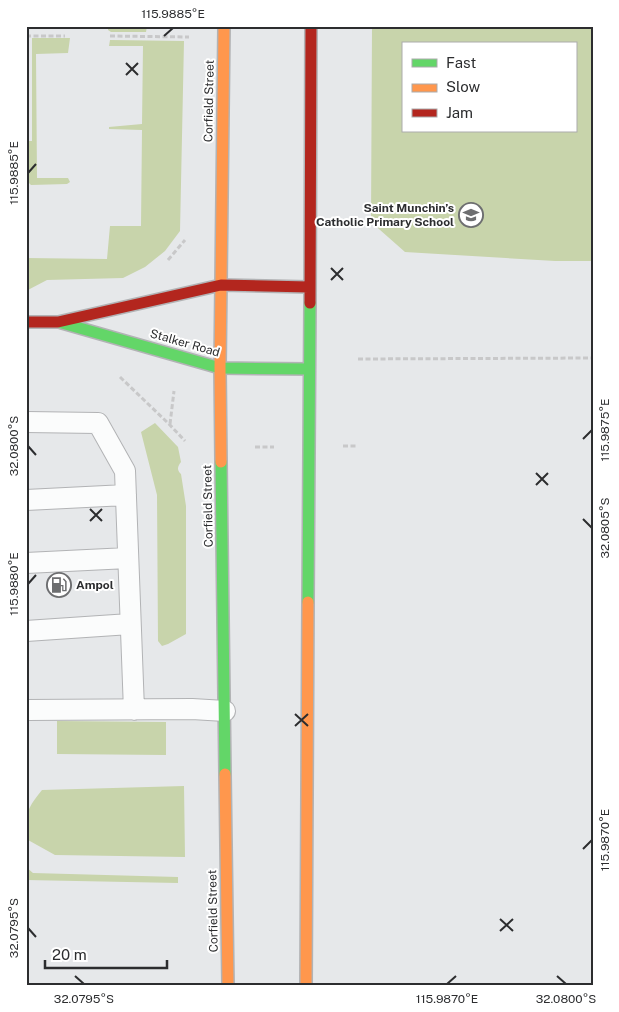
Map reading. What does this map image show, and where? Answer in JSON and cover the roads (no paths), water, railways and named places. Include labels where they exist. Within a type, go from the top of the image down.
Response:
[{"type":"main road","name":"Corfield Street","points":[[224,26],[220,368],[228,986]]},
{"type":"main road","points":[[306,986],[311,26]]},
{"type":"main road","name":"Stalker Road","points":[[26,322],[58,322],[220,286],[309,287]]},
{"type":"main road","name":"Stalker Road","points":[[58,322],[220,368],[309,369]]},
{"type":"lane","points":[[26,422],[98,423],[125,471],[134,710]]},
{"type":"lane","points":[[26,500],[126,495]]},
{"type":"lane","points":[[26,563],[128,558]]},
{"type":"lane","points":[[26,631],[130,624]]},
{"type":"lane","points":[[26,710],[224,711]]},
{"type":"place","name":"Saint Munchin’s Catholic Primary School","points":[[471,215]]},
{"type":"place","name":"Ampol","points":[[59,585]]}]
